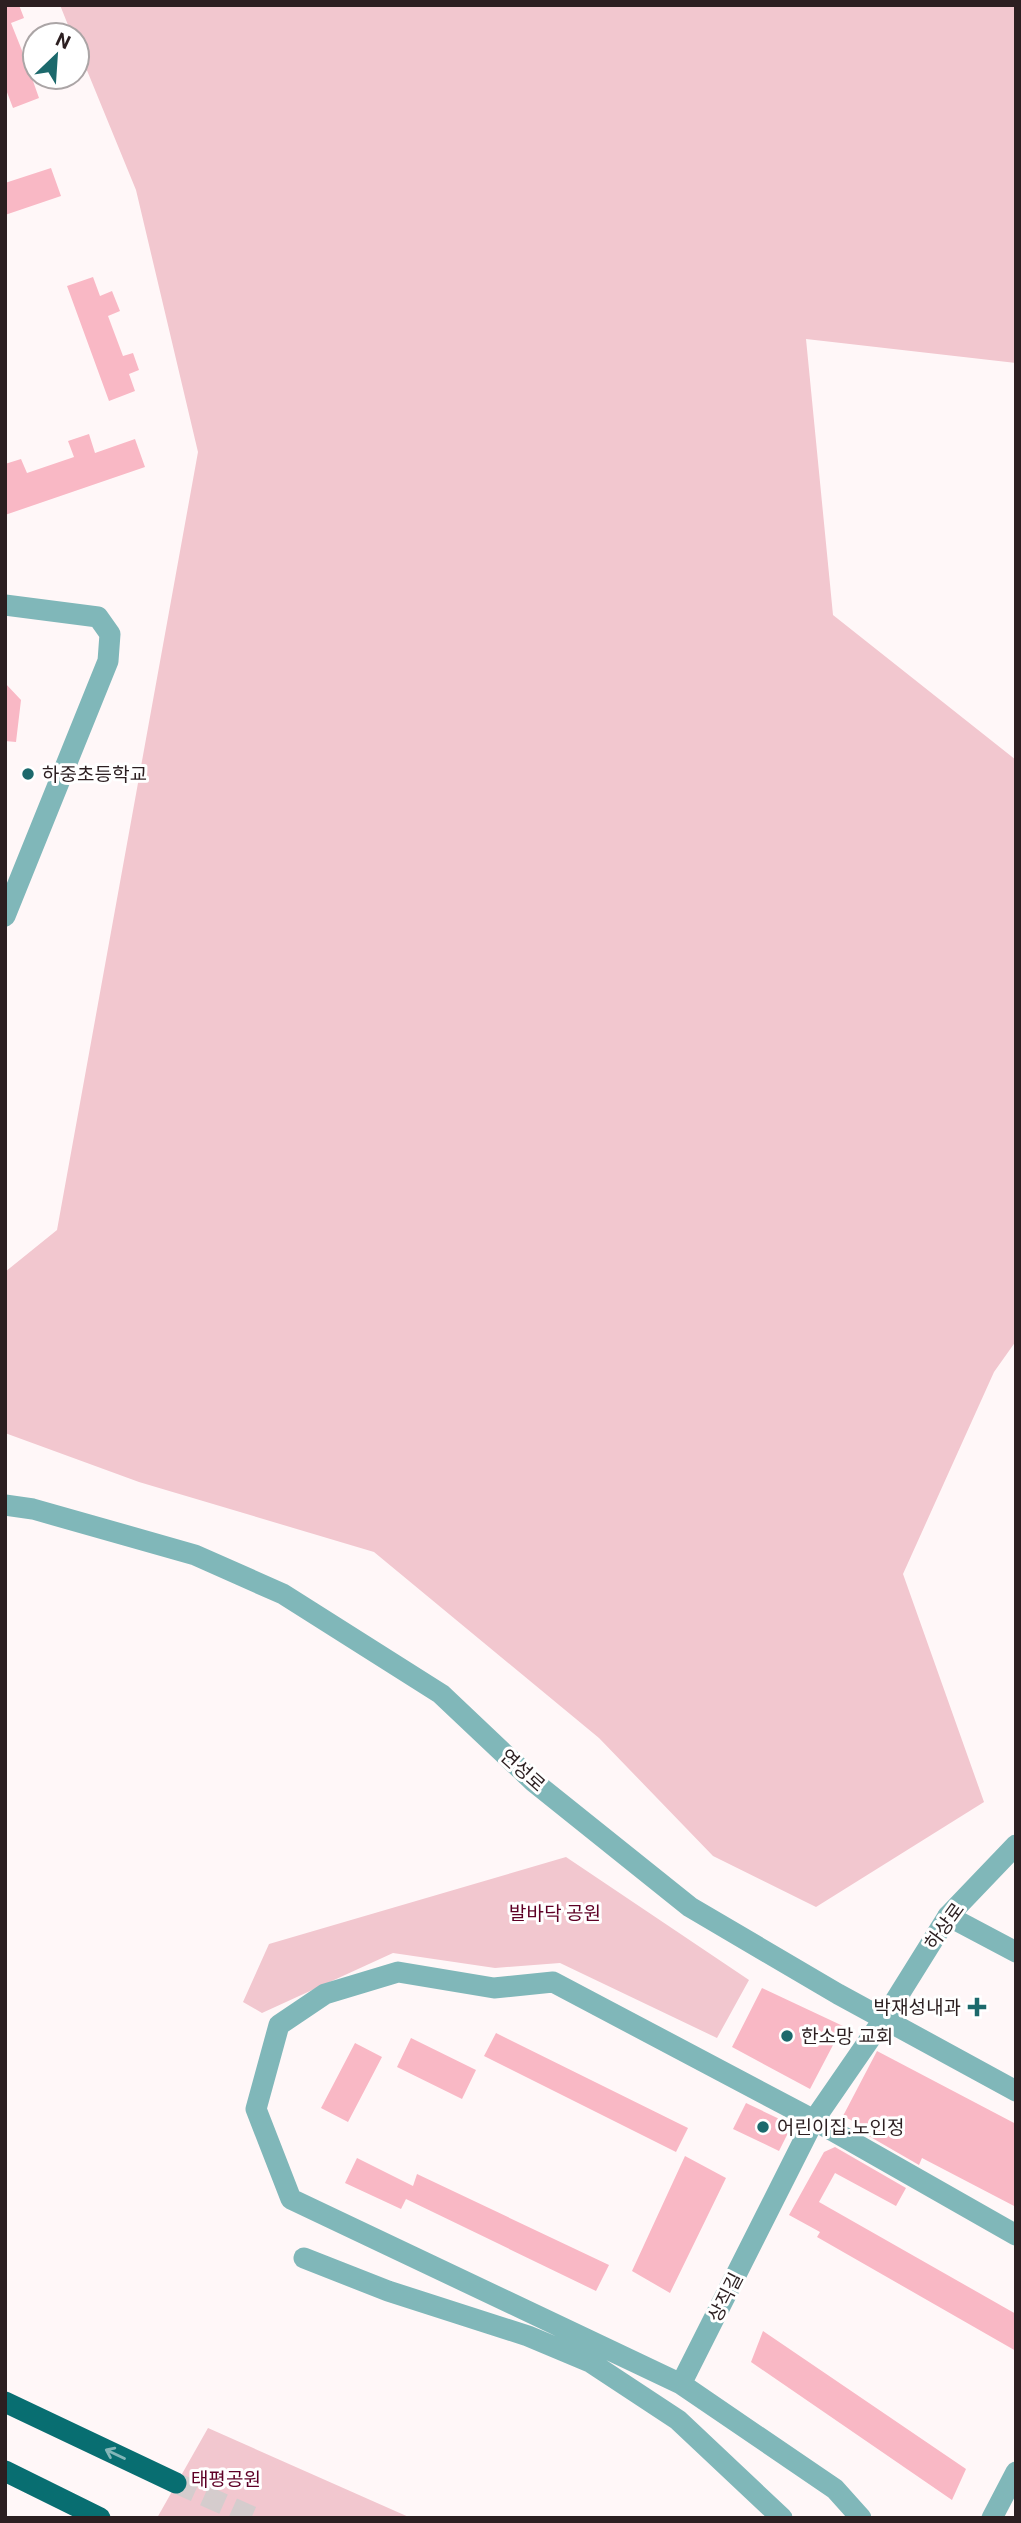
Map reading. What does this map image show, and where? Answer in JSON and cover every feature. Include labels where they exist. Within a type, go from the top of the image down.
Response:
[{"type":"highway","points":[[5,2402],[176,2483]]},
{"type":"highway","points":[[5,2471],[100,2518]]},
{"type":"street","points":[[5,605],[98,617],[110,634],[108,661],[5,916]]},
{"type":"street","name":"연성로","points":[[5,1505],[33,1509],[195,1555],[283,1594],[441,1694],[534,1782],[690,1908],[838,1994],[885,2017],[1016,2091]]},
{"type":"street","name":"하상로","points":[[885,2017],[948,1916],[1016,1845]]},
{"type":"street","points":[[948,1916],[1016,1952]]},
{"type":"street","points":[[862,2518],[835,2488],[681,2384],[291,2199],[256,2109],[279,2025],[325,1994],[398,1972],[494,1988],[553,1982],[814,2120],[1016,2235]]},
{"type":"street","name":"상직길","points":[[681,2384],[814,2120],[885,2017]]},
{"type":"street","points":[[304,2258],[388,2291],[528,2336],[590,2362],[678,2420],[782,2518]]},
{"type":"street","points":[[992,2518],[1016,2472]]},
{"type":"green space","points":[[60,5],[1016,5],[1016,363],[806,339],[833,615],[1016,760],[1016,1341],[994,1372],[903,1574],[984,1802],[816,1907],[713,1856],[599,1738],[374,1552],[139,1482],[5,1433],[5,1272],[57,1230],[198,452],[136,190],[91,80],[91,21],[66,21]]},
{"type":"green space","name":"발바닥 공원","points":[[566,1857],[749,1980],[717,2038],[560,1963],[495,1968],[393,1953],[262,2013],[243,2002],[269,1944]]},
{"type":"green space","name":"태평공원","points":[[208,2428],[411,2518],[157,2518]]},
{"type":"building","points":[[5,5],[19,5],[24,18],[11,23],[21,48],[21,91],[37,91],[39,98],[13,108],[5,87]]},
{"type":"building","points":[[51,168],[61,196],[5,215],[5,183]]},
{"type":"building","points":[[93,277],[100,296],[112,291],[120,311],[108,316],[123,356],[133,353],[139,370],[129,374],[135,391],[109,401],[67,286]]},
{"type":"building","points":[[89,434],[95,453],[135,439],[145,467],[5,515],[5,464],[21,459],[27,473],[74,457],[68,441]]},
{"type":"building","points":[[5,683],[21,700],[16,742],[5,741]]},
{"type":"building","name":"한소망 교회","points":[[762,1988],[843,2026],[810,2089],[732,2047]]},
{"type":"building","points":[[496,2033],[688,2128],[676,2152],[484,2056]]},
{"type":"building","points":[[411,2038],[476,2070],[462,2099],[397,2067]]},
{"type":"building","points":[[355,2043],[382,2057],[348,2122],[321,2108]]},
{"type":"building","points":[[877,2051],[1016,2124],[1016,2207],[922,2158],[919,2165],[867,2135],[874,2132],[843,2116]]},
{"type":"building","name":"어린이집.노인정","points":[[746,2103],[792,2125],[779,2151],[733,2129]]},
{"type":"building","points":[[835,2147],[906,2188],[896,2206],[835,2173],[819,2202],[1016,2314],[1016,2351],[817,2237],[820,2232],[789,2215],[824,2152]]},
{"type":"building","points":[[685,2156],[726,2178],[670,2293],[632,2271]]},
{"type":"building","points":[[357,2158],[413,2186],[417,2174],[609,2265],[596,2291],[406,2199],[401,2209],[345,2183]]},
{"type":"building","points":[[763,2331],[966,2469],[952,2500],[751,2362]]},
{"type":"tunnel","points":[[176,2483],[255,2518]]},
{"type":"place","name":"하중초등학교","points":[[28,774]]},
{"type":"place","name":"박재성내과","points":[[977,2007]]},
{"type":"place","name":"한소망 교회","points":[[787,2036]]},
{"type":"place","name":"어린이집.노인정","points":[[763,2127]]}]
